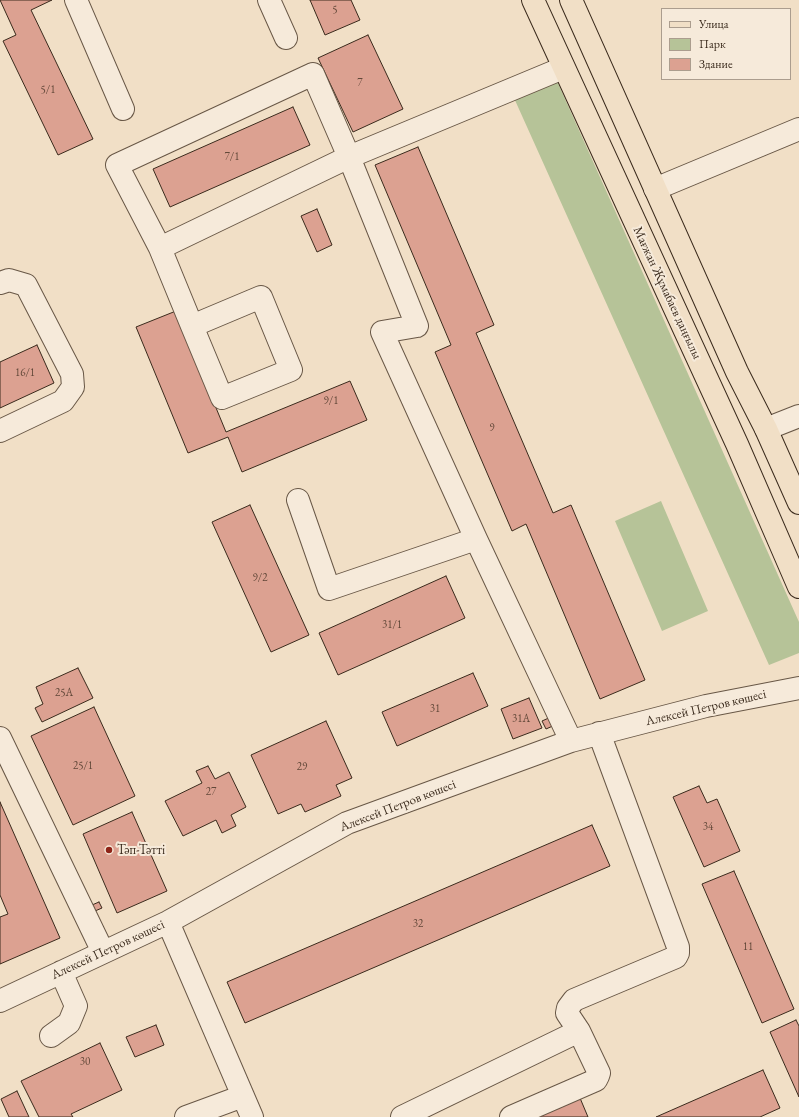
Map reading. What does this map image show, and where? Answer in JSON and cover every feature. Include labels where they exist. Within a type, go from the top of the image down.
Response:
[{"type":"main road","name":"Мағжан Жұмабаев даңғылы","points":[[533,0],[563,68],[738,444],[799,587]]},
{"type":"main road","points":[[571,0],[737,372],[766,429],[799,503]]},
{"type":"street","points":[[76,0],[123,109]]},
{"type":"street","points":[[269,0],[286,38]]},
{"type":"street","points":[[160,248],[349,157],[563,68]]},
{"type":"street","points":[[192,326],[261,297],[291,370],[222,398],[192,326],[160,248],[117,165],[313,74],[349,157],[417,326],[382,332],[476,539],[571,740]]},
{"type":"street","points":[[656,189],[799,129]]},
{"type":"street","points":[[0,283],[9,280],[26,285],[72,374],[72,387],[63,401],[0,431]]},
{"type":"street","points":[[766,429],[799,416]]},
{"type":"street","points":[[298,500],[330,589],[476,539]]},
{"type":"street","name":"Алексей Петров көшесі","points":[[0,1001],[168,922],[347,824],[571,740],[706,706],[799,688]]},
{"type":"street","points":[[511,1117],[596,1080],[599,1073],[579,1031],[567,1013],[568,1008],[574,1000],[676,957],[678,954],[678,948],[599,734]]},
{"type":"street","points":[[0,738],[103,952]]},
{"type":"street","points":[[168,922],[252,1117]]},
{"type":"street","points":[[51,1036],[69,1023],[76,1006],[61,972]]},
{"type":"street","points":[[402,1117],[579,1031]]},
{"type":"street","points":[[186,1117],[243,1096]]},
{"type":"green space","points":[[557,81],[799,622],[799,653],[769,665],[514,98]]},
{"type":"green space","points":[[661,501],[708,611],[662,631],[615,521]]},
{"type":"building","points":[[0,0],[52,0],[31,10],[93,139],[58,155],[3,41],[16,35]]},
{"type":"building","points":[[310,0],[351,0],[360,20],[325,35]]},
{"type":"building","points":[[368,35],[403,109],[353,132],[318,58]]},
{"type":"building","points":[[293,107],[310,145],[170,207],[153,169]]},
{"type":"building","points":[[418,147],[494,325],[476,333],[553,513],[571,505],[645,680],[600,699],[526,524],[512,531],[435,352],[451,345],[375,165]]},
{"type":"building","points":[[317,209],[332,245],[317,252],[301,216]]},
{"type":"building","points":[[176,311],[226,432],[350,381],[367,420],[242,472],[228,437],[188,453],[136,327]]},
{"type":"building","points":[[37,345],[54,383],[0,408],[0,362]]},
{"type":"building","points":[[250,505],[309,635],[271,652],[212,522]]},
{"type":"building","points":[[446,576],[465,618],[338,675],[319,633]]},
{"type":"building","points":[[78,668],[93,698],[42,722],[35,708],[43,704],[36,687]]},
{"type":"building","points":[[473,673],[488,706],[397,746],[382,712]]},
{"type":"building","points":[[529,698],[542,728],[513,739],[501,709]]},
{"type":"building","points":[[94,707],[135,796],[73,825],[31,736]]},
{"type":"building","points":[[551,717],[555,725],[546,729],[542,721]]},
{"type":"building","points":[[326,721],[352,778],[336,785],[341,796],[305,812],[301,804],[278,814],[251,755]]},
{"type":"building","points":[[208,766],[215,779],[229,772],[246,807],[231,815],[236,826],[222,833],[216,820],[183,836],[165,801],[202,783],[196,771]]},
{"type":"building","points":[[699,786],[707,803],[717,799],[740,851],[704,867],[673,797]]},
{"type":"building","points":[[0,802],[60,938],[0,964],[0,917],[8,914],[0,895]]},
{"type":"building","points":[[132,812],[167,891],[117,913],[83,834]]},
{"type":"building","points":[[592,825],[610,866],[245,1023],[227,982]]},
{"type":"building","points":[[734,871],[794,1009],[762,1023],[702,884]]},
{"type":"building","points":[[99,902],[102,908],[95,911],[92,905]]},
{"type":"building","points":[[796,1020],[799,1026],[799,1097],[770,1032]]},
{"type":"building","points":[[156,1025],[164,1045],[135,1057],[126,1037]]},
{"type":"building","points":[[100,1043],[122,1090],[71,1114],[73,1117],[39,1117],[21,1081]]},
{"type":"building","points":[[763,1070],[780,1108],[760,1117],[656,1117]]},
{"type":"building","points":[[17,1091],[29,1117],[9,1117],[1,1099]]},
{"type":"building","points":[[580,1098],[588,1117],[538,1117]]},
{"type":"place","name":"Тәп-Тәтті","points":[[109,850]]}]
